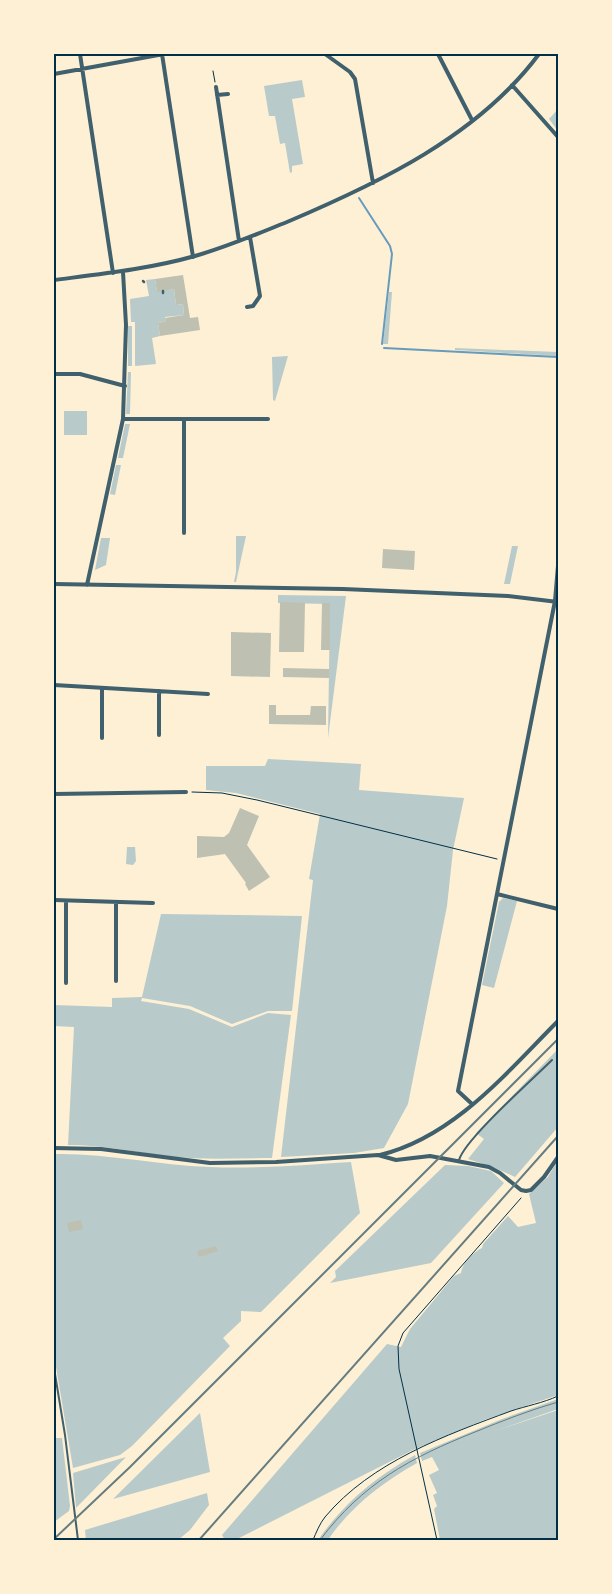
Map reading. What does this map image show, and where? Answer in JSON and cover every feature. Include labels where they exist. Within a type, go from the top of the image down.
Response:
[{"type":"street","points":[[80,54],[84,68],[113,273]]},
{"type":"street","points":[[54,74],[163,54],[194,257]]},
{"type":"street","points":[[326,54],[350,72],[354,79],[373,183]]},
{"type":"street","points":[[438,54],[472,120]]},
{"type":"street","points":[[54,280],[123,272],[194,257],[250,237],[373,183],[412,162],[472,120],[512,85],[539,54]]},
{"type":"street","points":[[512,85],[558,137]]},
{"type":"street","points":[[216,87],[239,241]]},
{"type":"street","points":[[217,95],[228,94]]},
{"type":"street","points":[[247,308],[254,306],[260,296],[250,237]]},
{"type":"street","points":[[87,585],[123,420],[126,325],[123,272]]},
{"type":"street","points":[[54,374],[80,374],[125,386]]},
{"type":"street","points":[[123,420],[268,418]]},
{"type":"street","points":[[184,419],[184,534]]},
{"type":"street","points":[[472,1104],[458,1091],[556,602],[558,566]]},
{"type":"street","points":[[54,584],[348,589],[527,597],[556,602]]},
{"type":"street","points":[[54,686],[208,694]]},
{"type":"street","points":[[102,688],[102,738]]},
{"type":"street","points":[[159,691],[159,735]]},
{"type":"street","points":[[54,794],[186,792]]},
{"type":"street","points":[[497,894],[558,908]]},
{"type":"street","points":[[54,900],[153,903]]},
{"type":"street","points":[[66,900],[66,983]]},
{"type":"street","points":[[116,902],[116,981]]},
{"type":"street","points":[[58,969],[66,969]]},
{"type":"street","points":[[54,1148],[101,1149],[210,1163],[301,1161],[378,1155],[400,1150],[450,1123],[558,1021]]},
{"type":"street","points":[[378,1155],[396,1160],[430,1156],[489,1167],[523,1191],[530,1190],[536,1186],[558,1157]]},
{"type":"lane","points":[[459,1160],[462,1152],[477,1134],[552,1060]]},
{"type":"lane","points":[[54,1368],[65,1435],[78,1540]]},
{"type":"path","points":[[213,71],[216,87]]},
{"type":"path","points":[[197,792],[257,800],[503,860]]},
{"type":"path","points":[[437,1540],[399,1369],[398,1353],[400,1340],[521,1198]]},
{"type":"path","points":[[313,1540],[325,1517],[356,1488],[389,1464],[417,1450],[510,1412],[558,1396]]},
{"type":"shaded area","points":[[302,80],[305,97],[292,99],[303,164],[292,166],[292,172],[290,173],[285,143],[280,144],[275,116],[269,116],[264,86]]},
{"type":"shaded area","points":[[558,109],[558,131],[549,119]]},
{"type":"shaded area","points":[[155,279],[157,291],[174,289],[176,305],[183,304],[184,315],[165,317],[166,321],[158,323],[160,336],[152,338],[156,364],[135,366],[135,322],[131,322],[130,299],[149,296],[146,280]]},
{"type":"shaded area","points":[[389,292],[392,292],[388,344],[383,344]]},
{"type":"shaded area","points":[[128,326],[132,326],[132,366],[128,366]]},
{"type":"shaded area","points":[[455,348],[558,352],[558,356],[455,350]]},
{"type":"shaded area","points":[[288,356],[275,401],[273,400],[272,357]]},
{"type":"shaded area","points":[[128,372],[131,372],[130,414],[126,414]]},
{"type":"shaded area","points":[[64,411],[87,411],[87,435],[64,435]]},
{"type":"shaded area","points":[[125,424],[130,424],[123,458],[118,458]]},
{"type":"shaded area","points":[[116,465],[121,465],[115,495],[110,494]]},
{"type":"shaded area","points":[[236,536],[246,536],[236,582],[234,582],[236,572]]},
{"type":"shaded area","points":[[101,538],[110,538],[106,565],[95,570]]},
{"type":"shaded area","points":[[512,546],[518,546],[510,584],[504,584]]},
{"type":"shaded area","points":[[278,595],[346,596],[328,738],[330,604],[278,603]]},
{"type":"shaded area","points":[[268,759],[361,764],[359,790],[464,798],[453,850],[447,906],[408,1104],[384,1148],[354,1153],[281,1157],[313,880],[309,879],[320,814],[236,793],[206,790],[206,766],[265,766]]},
{"type":"shaded area","points":[[127,847],[135,847],[136,861],[133,865],[126,864]]},
{"type":"shaded area","points":[[503,898],[517,901],[494,988],[482,985],[499,902]]},
{"type":"shaded area","points":[[161,914],[302,916],[292,1011],[268,1011],[232,1024],[190,1006],[142,998],[141,1001],[189,1009],[232,1027],[268,1013],[291,1015],[272,1158],[187,1158],[68,1145],[74,1027],[54,1026],[54,1005],[112,1007],[112,998],[142,997]]},
{"type":"shaded area","points":[[558,1049],[558,1127],[515,1177],[468,1159],[484,1139],[476,1133]]},
{"type":"shaded area","points":[[54,1154],[93,1155],[190,1166],[227,1167],[351,1162],[360,1213],[261,1312],[241,1311],[241,1321],[223,1338],[230,1346],[132,1446],[120,1455],[73,1468],[54,1355]]},
{"type":"shaded area","points":[[558,1160],[558,1395],[484,1420],[413,1450],[235,1540],[225,1540],[222,1535],[387,1344],[401,1347],[410,1329],[454,1276],[461,1273],[468,1259],[482,1248],[483,1244],[508,1216],[518,1227],[536,1223],[529,1194],[548,1177]]},
{"type":"shaded area","points":[[445,1165],[468,1166],[491,1171],[504,1183],[431,1263],[330,1283],[336,1277],[335,1271]]},
{"type":"shaded area","points":[[558,1399],[558,1409],[492,1432],[558,1410],[558,1540],[440,1540],[434,1509],[437,1506],[433,1495],[437,1493],[429,1475],[439,1470],[432,1457],[422,1461],[420,1453],[502,1419]]},
{"type":"shaded area","points":[[200,1413],[210,1472],[113,1499]]},
{"type":"shaded area","points":[[54,1438],[62,1438],[70,1506],[69,1511],[54,1522]]},
{"type":"shaded area","points":[[415,1455],[417,1463],[392,1478],[368,1496],[346,1517],[328,1540],[318,1540],[338,1514],[361,1492],[400,1463]]},
{"type":"shaded area","points":[[126,1457],[76,1508],[73,1473]]},
{"type":"shaded area","points":[[207,1493],[209,1505],[190,1530],[178,1540],[86,1540],[85,1530]]},
{"type":"building","points":[[183,275],[190,318],[198,317],[200,330],[160,336],[158,323],[166,321],[165,318],[184,315],[183,304],[176,305],[174,289],[157,292],[155,279]]},
{"type":"building","points":[[383,549],[415,551],[414,570],[382,568]]},
{"type":"building","points":[[280,602],[305,603],[304,652],[279,652]]},
{"type":"building","points":[[322,603],[330,603],[330,650],[321,650]]},
{"type":"building","points":[[231,632],[271,633],[270,677],[231,676]]},
{"type":"building","points":[[283,668],[329,669],[329,678],[283,677]]},
{"type":"building","points":[[269,705],[276,705],[276,715],[310,715],[311,706],[326,706],[326,725],[269,724]]},
{"type":"building","points":[[240,808],[259,816],[247,845],[270,877],[249,891],[246,883],[225,854],[197,858],[197,836],[224,837],[229,833]]},
{"type":"building","points":[[81,1220],[83,1229],[69,1232],[67,1223]]},
{"type":"building","points":[[216,1246],[218,1251],[199,1257],[197,1251]]},
{"type":"waterway","points":[[359,198],[390,246],[392,254],[382,344]]},
{"type":"waterway","points":[[384,348],[558,357]]},
{"type":"tram line","points":[[320,1540],[353,1503],[389,1474],[451,1442],[516,1416],[558,1402]]},
{"type":"railway","points":[[54,1539],[130,1467],[558,1039]]},
{"type":"railway","points":[[199,1540],[558,1136]]}]
